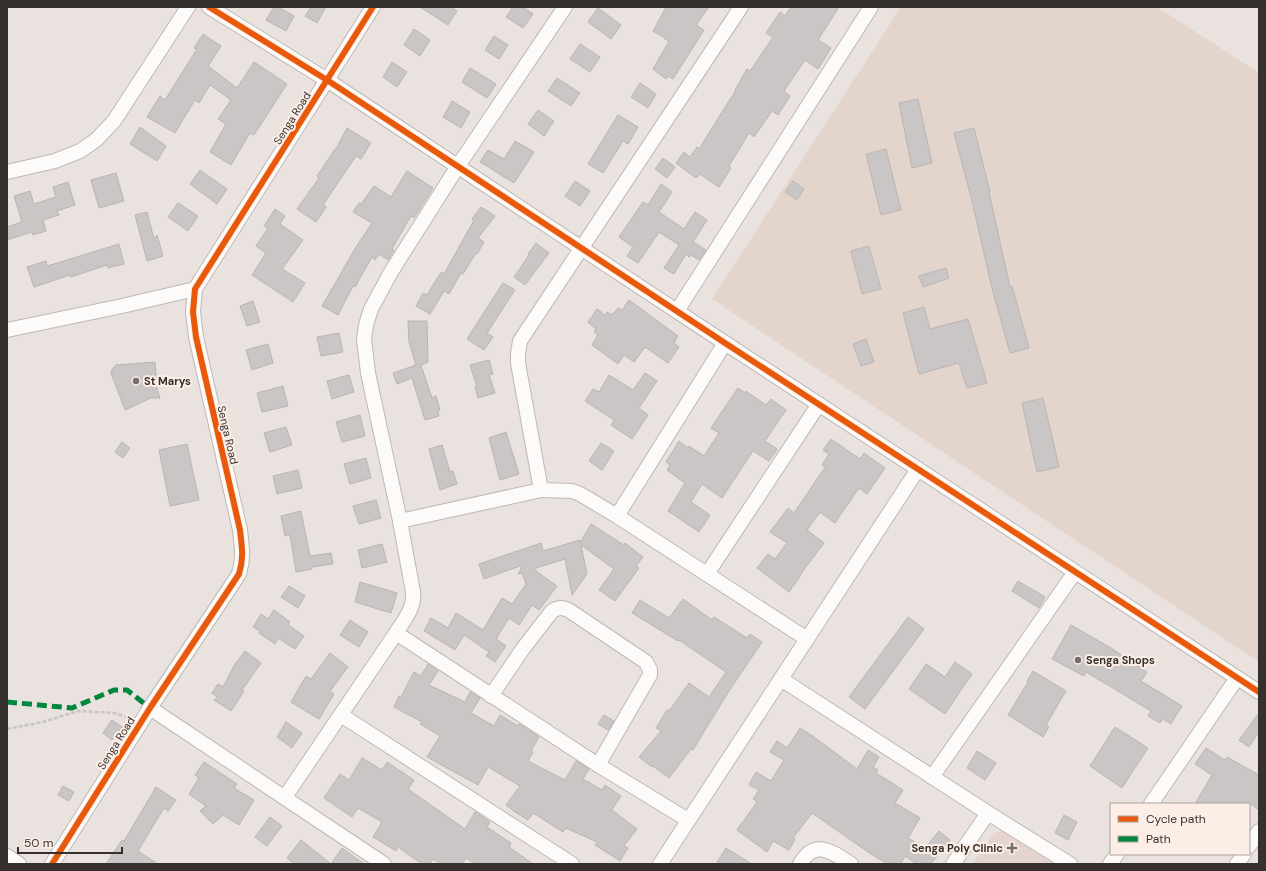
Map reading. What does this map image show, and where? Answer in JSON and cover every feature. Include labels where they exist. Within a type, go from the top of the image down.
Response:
[{"type":"street","points":[[7,172],[55,161],[80,151],[96,140],[114,121],[188,7]]},
{"type":"street","points":[[209,7],[327,80],[918,470],[1259,692]]},
{"type":"street","name":"Senga Road","points":[[52,864],[150,708],[239,574],[243,550],[240,530],[194,325],[194,289],[373,7]]},
{"type":"street","points":[[285,798],[396,633],[411,609],[414,597],[400,521],[368,373],[364,338],[371,309],[391,272],[458,166],[565,7]]},
{"type":"street","points":[[541,490],[519,370],[518,354],[523,336],[741,7]]},
{"type":"street","points":[[677,311],[871,7]]},
{"type":"street","points":[[7,330],[194,289]]},
{"type":"street","points":[[617,516],[725,343]]},
{"type":"street","points":[[706,574],[819,404]]},
{"type":"street","points":[[660,864],[918,470]]},
{"type":"street","points":[[400,521],[541,490],[572,491],[580,494],[617,516],[807,639]]},
{"type":"street","points":[[932,777],[1075,572]]},
{"type":"street","points":[[491,696],[522,650],[552,611],[558,608],[570,610],[646,662],[650,670],[650,674],[598,765]]},
{"type":"street","points":[[396,633],[598,765],[688,820]]},
{"type":"street","points":[[1152,803],[1237,678]]},
{"type":"street","points":[[781,679],[988,813],[1070,864]]},
{"type":"street","points":[[150,708],[384,864]]},
{"type":"street","points":[[341,715],[572,864]]},
{"type":"street","points":[[953,864],[988,813]]},
{"type":"street","points":[[1250,844],[1259,831]]},
{"type":"street","points":[[800,864],[804,856],[810,852],[822,849],[830,851],[851,864]]},
{"type":"street","points":[[1110,864],[1116,855]]},
{"type":"street","points":[[1237,864],[1243,855]]},
{"type":"street","points":[[7,856],[19,864]]},
{"type":"path","points":[[7,728],[43,722],[78,711],[114,713],[141,722]]},
{"type":"shaded area","points":[[901,7],[1157,7],[1259,73],[1259,662],[712,299]]},
{"type":"shaded area","name":"Senga Poly Clinic","points":[[1010,828],[1064,864],[972,864],[994,833]]},
{"type":"building","points":[[274,7],[278,7],[294,16],[286,31],[266,20]]},
{"type":"building","points":[[311,7],[326,7],[317,23],[305,16]]},
{"type":"building","points":[[420,7],[450,7],[457,11],[448,25]]},
{"type":"building","points":[[513,7],[523,7],[533,14],[523,28],[506,17]]},
{"type":"building","points":[[666,7],[709,7],[696,25],[704,30],[673,79],[668,76],[666,79],[653,69],[669,41],[653,31]]},
{"type":"building","points":[[791,7],[839,7],[818,40],[831,48],[818,69],[805,60],[784,91],[790,96],[778,115],[772,111],[754,137],[749,133],[729,166],[731,168],[719,187],[700,174],[696,178],[676,163],[684,152],[690,157],[697,147],[699,149],[736,90],[747,69],[750,71],[773,37],[766,33],[780,12],[785,16]]},
{"type":"building","points":[[598,8],[621,25],[611,39],[588,22]]},
{"type":"building","points":[[414,29],[430,40],[420,56],[404,45]]},
{"type":"building","points":[[203,34],[221,46],[208,66],[237,88],[254,62],[287,84],[254,135],[250,133],[231,165],[210,152],[226,124],[218,119],[231,100],[210,85],[199,103],[195,100],[175,133],[147,117],[160,96],[165,100],[197,49],[194,48]]},
{"type":"building","points":[[494,36],[508,45],[499,59],[485,50]]},
{"type":"building","points":[[580,44],[600,57],[590,72],[570,59]]},
{"type":"building","points":[[392,62],[407,72],[397,87],[383,77]]},
{"type":"building","points":[[470,68],[496,84],[487,98],[462,82]]},
{"type":"building","points":[[557,78],[580,93],[571,106],[548,91]]},
{"type":"building","points":[[640,83],[656,94],[648,108],[631,97]]},
{"type":"building","points":[[918,99],[932,163],[912,168],[899,103]]},
{"type":"building","points":[[452,101],[470,112],[461,128],[443,117]]},
{"type":"building","points":[[538,110],[554,121],[544,136],[528,124]]},
{"type":"building","points":[[618,115],[638,127],[628,144],[623,141],[603,173],[588,164]]},
{"type":"building","points":[[140,127],[166,146],[157,161],[130,144]]},
{"type":"building","points":[[347,128],[371,143],[361,159],[356,156],[323,205],[326,207],[316,222],[297,209],[319,178],[317,176],[338,145]]},
{"type":"building","points":[[974,128],[990,192],[1010,287],[1012,286],[1029,348],[1010,353],[992,288],[971,197],[954,133]]},
{"type":"building","points":[[515,141],[534,152],[514,183],[480,162],[488,150],[504,159]]},
{"type":"building","points":[[886,149],[901,210],[881,215],[866,154]]},
{"type":"building","points":[[663,158],[675,167],[667,178],[655,169]]},
{"type":"building","points":[[200,170],[227,189],[217,204],[190,184]]},
{"type":"building","points":[[407,171],[433,188],[414,218],[411,216],[392,249],[394,250],[388,260],[379,254],[375,260],[372,257],[355,287],[353,286],[338,315],[322,306],[356,247],[372,223],[353,212],[374,186],[391,197]]},
{"type":"building","points":[[116,173],[124,201],[99,208],[91,180]]},
{"type":"building","points":[[575,181],[590,191],[580,206],[565,196]]},
{"type":"building","points":[[793,181],[804,189],[797,200],[785,192]]},
{"type":"building","points":[[68,182],[75,205],[57,211],[59,215],[43,220],[46,231],[33,235],[32,232],[7,240],[7,227],[22,222],[14,196],[30,191],[34,204],[56,197],[53,187]]},
{"type":"building","points":[[661,184],[672,192],[659,212],[684,229],[695,212],[707,220],[693,242],[706,250],[699,260],[691,255],[689,257],[686,254],[674,274],[664,268],[679,245],[659,232],[638,263],[627,256],[633,247],[619,237],[643,202],[648,205]]},
{"type":"building","points":[[178,203],[198,216],[188,231],[168,217]]},
{"type":"building","points":[[481,207],[495,216],[478,238],[484,242],[463,274],[461,273],[449,294],[444,291],[430,314],[416,306],[423,293],[427,295],[441,272],[444,274],[474,220],[472,219]]},
{"type":"building","points":[[275,209],[285,216],[280,224],[303,240],[282,269],[305,283],[293,302],[252,275],[266,253],[256,246],[268,228],[264,226]]},
{"type":"building","points":[[147,212],[154,239],[157,235],[163,256],[147,261],[135,215]]},
{"type":"building","points":[[536,243],[549,253],[525,285],[514,277]]},
{"type":"building","points":[[119,244],[124,264],[108,268],[107,265],[34,287],[27,267],[46,261],[47,266]]},
{"type":"building","points":[[869,246],[881,289],[862,294],[851,251]]},
{"type":"building","points":[[946,268],[949,278],[923,287],[919,276]]},
{"type":"building","points":[[503,283],[515,290],[487,333],[493,337],[484,350],[467,339]]},
{"type":"building","points":[[629,300],[678,336],[674,343],[679,347],[668,363],[645,347],[634,362],[624,355],[618,364],[592,345],[598,335],[594,332],[596,329],[588,322],[597,309],[605,315],[607,312],[612,315],[618,308],[622,310]]},
{"type":"building","points":[[253,301],[260,322],[247,326],[240,306]]},
{"type":"building","points":[[924,307],[930,329],[968,319],[987,383],[967,388],[959,363],[919,374],[903,313]]},
{"type":"building","points":[[408,321],[427,321],[428,362],[421,365],[432,398],[436,396],[440,410],[438,411],[439,416],[425,420],[412,378],[397,384],[393,373],[416,365],[409,342]]},
{"type":"building","points":[[339,333],[343,352],[321,356],[317,337]]},
{"type":"building","points":[[866,339],[874,362],[861,366],[853,344]]},
{"type":"building","points":[[268,344],[273,363],[252,370],[246,350]]},
{"type":"building","points":[[489,360],[493,374],[489,375],[495,393],[478,398],[475,387],[477,387],[470,365]]},
{"type":"building","name":"St Marys","points":[[155,362],[157,389],[160,398],[151,398],[125,410],[111,373],[112,369],[116,365]]},
{"type":"building","points":[[645,373],[657,381],[639,408],[648,415],[632,439],[611,425],[614,420],[585,401],[593,389],[599,392],[609,375],[633,390]]},
{"type":"building","points":[[349,375],[354,392],[332,399],[327,381]]},
{"type":"building","points":[[283,386],[288,406],[262,412],[257,393]]},
{"type":"building","points":[[738,388],[745,393],[746,391],[766,405],[771,399],[786,410],[765,441],[777,449],[769,461],[753,451],[722,498],[702,484],[691,502],[710,515],[699,532],[668,511],[685,483],[667,470],[670,465],[666,462],[679,441],[688,448],[689,446],[704,456],[719,433],[711,428]]},
{"type":"building","points":[[1043,398],[1059,467],[1037,472],[1022,403]]},
{"type":"building","points":[[360,415],[365,436],[342,442],[336,422]]},
{"type":"building","points":[[286,427],[292,445],[270,452],[264,433]]},
{"type":"building","points":[[506,432],[519,474],[500,480],[489,438]]},
{"type":"building","points":[[831,439],[860,459],[864,453],[885,468],[867,494],[859,488],[835,523],[820,512],[807,530],[824,543],[789,592],[757,568],[768,554],[775,559],[787,543],[770,532],[788,508],[794,513],[825,467],[822,465],[829,454],[823,450]]},
{"type":"building","points":[[122,442],[130,448],[123,458],[115,452]]},
{"type":"building","points":[[601,443],[614,451],[602,470],[589,461]]},
{"type":"building","points":[[187,444],[199,500],[170,506],[159,450]]},
{"type":"building","points":[[442,445],[450,472],[453,471],[457,484],[440,490],[429,449]]},
{"type":"building","points":[[366,458],[371,478],[350,484],[344,464]]},
{"type":"building","points":[[298,470],[302,488],[277,494],[273,476]]},
{"type":"building","points":[[376,500],[381,518],[359,524],[353,506]]},
{"type":"building","points":[[301,511],[310,556],[331,553],[333,564],[312,567],[312,569],[296,572],[290,535],[285,536],[281,516]]},
{"type":"building","points":[[591,524],[624,545],[625,543],[643,557],[636,566],[639,568],[615,601],[599,590],[614,569],[581,545],[587,574],[572,595],[565,559],[533,569],[557,586],[539,610],[532,605],[519,625],[509,618],[496,639],[506,646],[495,662],[486,656],[489,652],[464,635],[455,650],[424,631],[431,618],[448,628],[456,613],[483,630],[502,598],[512,604],[526,584],[522,573],[518,574],[521,569],[520,566],[484,579],[479,564],[541,543],[543,551],[580,540],[580,543]]},
{"type":"building","points":[[382,544],[387,562],[362,568],[358,550]]},
{"type":"building","points":[[1018,581],[1045,597],[1039,608],[1012,591]]},
{"type":"building","points":[[360,582],[397,593],[391,613],[355,602]]},
{"type":"building","points":[[289,586],[305,596],[298,608],[281,597]]},
{"type":"building","points":[[683,599],[712,620],[714,617],[747,638],[750,634],[762,642],[727,694],[693,750],[691,749],[669,778],[639,757],[661,731],[656,728],[667,710],[669,711],[689,683],[709,697],[726,672],[679,640],[678,641],[632,613],[640,600],[669,618]]},
{"type":"building","points":[[274,610],[290,622],[288,625],[304,636],[295,649],[278,638],[275,644],[253,627],[261,614],[268,619]]},
{"type":"building","points":[[908,617],[924,629],[865,709],[849,697]]},
{"type":"building","points":[[350,620],[368,632],[359,647],[340,635]]},
{"type":"building","points":[[1071,625],[1111,648],[1147,672],[1141,681],[1182,706],[1171,724],[1163,719],[1160,723],[1148,716],[1151,711],[1086,672],[1084,676],[1052,659]]},
{"type":"building","points":[[245,651],[261,663],[242,690],[244,691],[231,711],[214,700],[217,697],[212,693],[218,684],[223,687],[235,664]]},
{"type":"building","points":[[330,653],[348,667],[330,691],[334,694],[319,719],[291,702],[306,676],[311,679]]},
{"type":"building","points":[[955,662],[972,674],[945,714],[909,689],[926,664],[945,677]]},
{"type":"building","points":[[428,664],[438,671],[429,685],[465,702],[470,692],[480,698],[471,713],[494,726],[500,715],[518,726],[519,724],[539,737],[531,751],[533,752],[528,761],[565,780],[576,761],[589,769],[583,779],[602,790],[605,785],[621,796],[612,810],[637,829],[624,846],[628,848],[620,861],[595,845],[597,842],[566,828],[563,832],[533,813],[528,820],[515,812],[506,805],[520,786],[488,767],[478,785],[427,757],[440,736],[420,724],[422,722],[394,707],[414,672],[421,676]]},
{"type":"building","points":[[1033,671],[1066,691],[1046,725],[1049,727],[1043,737],[1008,715]]},
{"type":"building","points":[[1259,713],[1259,732],[1249,747],[1239,740]]},
{"type":"building","points":[[604,715],[614,721],[608,730],[598,724]]},
{"type":"building","points":[[112,720],[122,727],[112,740],[103,733]]},
{"type":"building","points":[[286,722],[302,733],[292,748],[277,737]]},
{"type":"building","points":[[1115,727],[1148,748],[1122,788],[1090,766]]},
{"type":"building","points":[[800,728],[857,769],[868,750],[879,757],[873,767],[878,770],[876,773],[903,790],[895,803],[920,818],[908,838],[925,848],[939,831],[950,840],[931,864],[917,864],[905,856],[901,864],[888,864],[812,813],[793,838],[795,839],[789,850],[773,841],[767,852],[737,830],[757,802],[753,799],[759,790],[749,785],[756,772],[771,781],[784,760],[770,752],[777,741],[787,748]]},
{"type":"building","points":[[1206,748],[1225,760],[1227,757],[1259,775],[1259,810],[1250,803],[1196,803],[1212,775],[1195,764]]},
{"type":"building","points":[[977,751],[996,763],[985,780],[967,768]]},
{"type":"building","points":[[362,758],[382,770],[387,762],[414,780],[408,789],[465,829],[475,812],[490,822],[487,827],[511,843],[509,847],[533,864],[476,864],[466,858],[462,864],[441,864],[433,859],[430,864],[422,864],[398,847],[396,851],[373,837],[382,822],[358,808],[352,817],[324,798],[340,774],[349,780]]},
{"type":"building","points":[[204,762],[237,784],[234,788],[254,800],[239,825],[223,815],[213,824],[200,811],[206,806],[189,794],[199,778],[195,775]]},
{"type":"building","points":[[63,786],[74,792],[69,801],[58,795]]},
{"type":"building","points":[[156,787],[176,800],[168,811],[164,808],[138,851],[158,864],[106,864],[122,840],[124,841]]},
{"type":"building","points":[[1064,815],[1077,822],[1068,840],[1055,833]]},
{"type":"building","points":[[270,817],[282,826],[267,846],[255,837]]},
{"type":"building","points":[[301,840],[331,864],[295,864],[287,858]]},
{"type":"building","points":[[342,848],[364,864],[331,864]]},
{"type":"building","points":[[726,848],[752,864],[716,864]]},
{"type":"marked path","points":[[7,702],[72,708],[114,690],[127,690],[150,708]]},
{"type":"cycle path","points":[[209,7],[327,80],[725,343],[1259,692]]},
{"type":"cycle path","points":[[52,864],[150,708],[239,574],[242,557],[240,530],[196,337],[193,312],[195,289],[373,7]]},
{"type":"place","name":"St Marys","points":[[136,381]]},
{"type":"place","name":"Senga Shops","points":[[1078,660]]},
{"type":"place","name":"Senga Poly Clinic","points":[[1012,848]]}]
